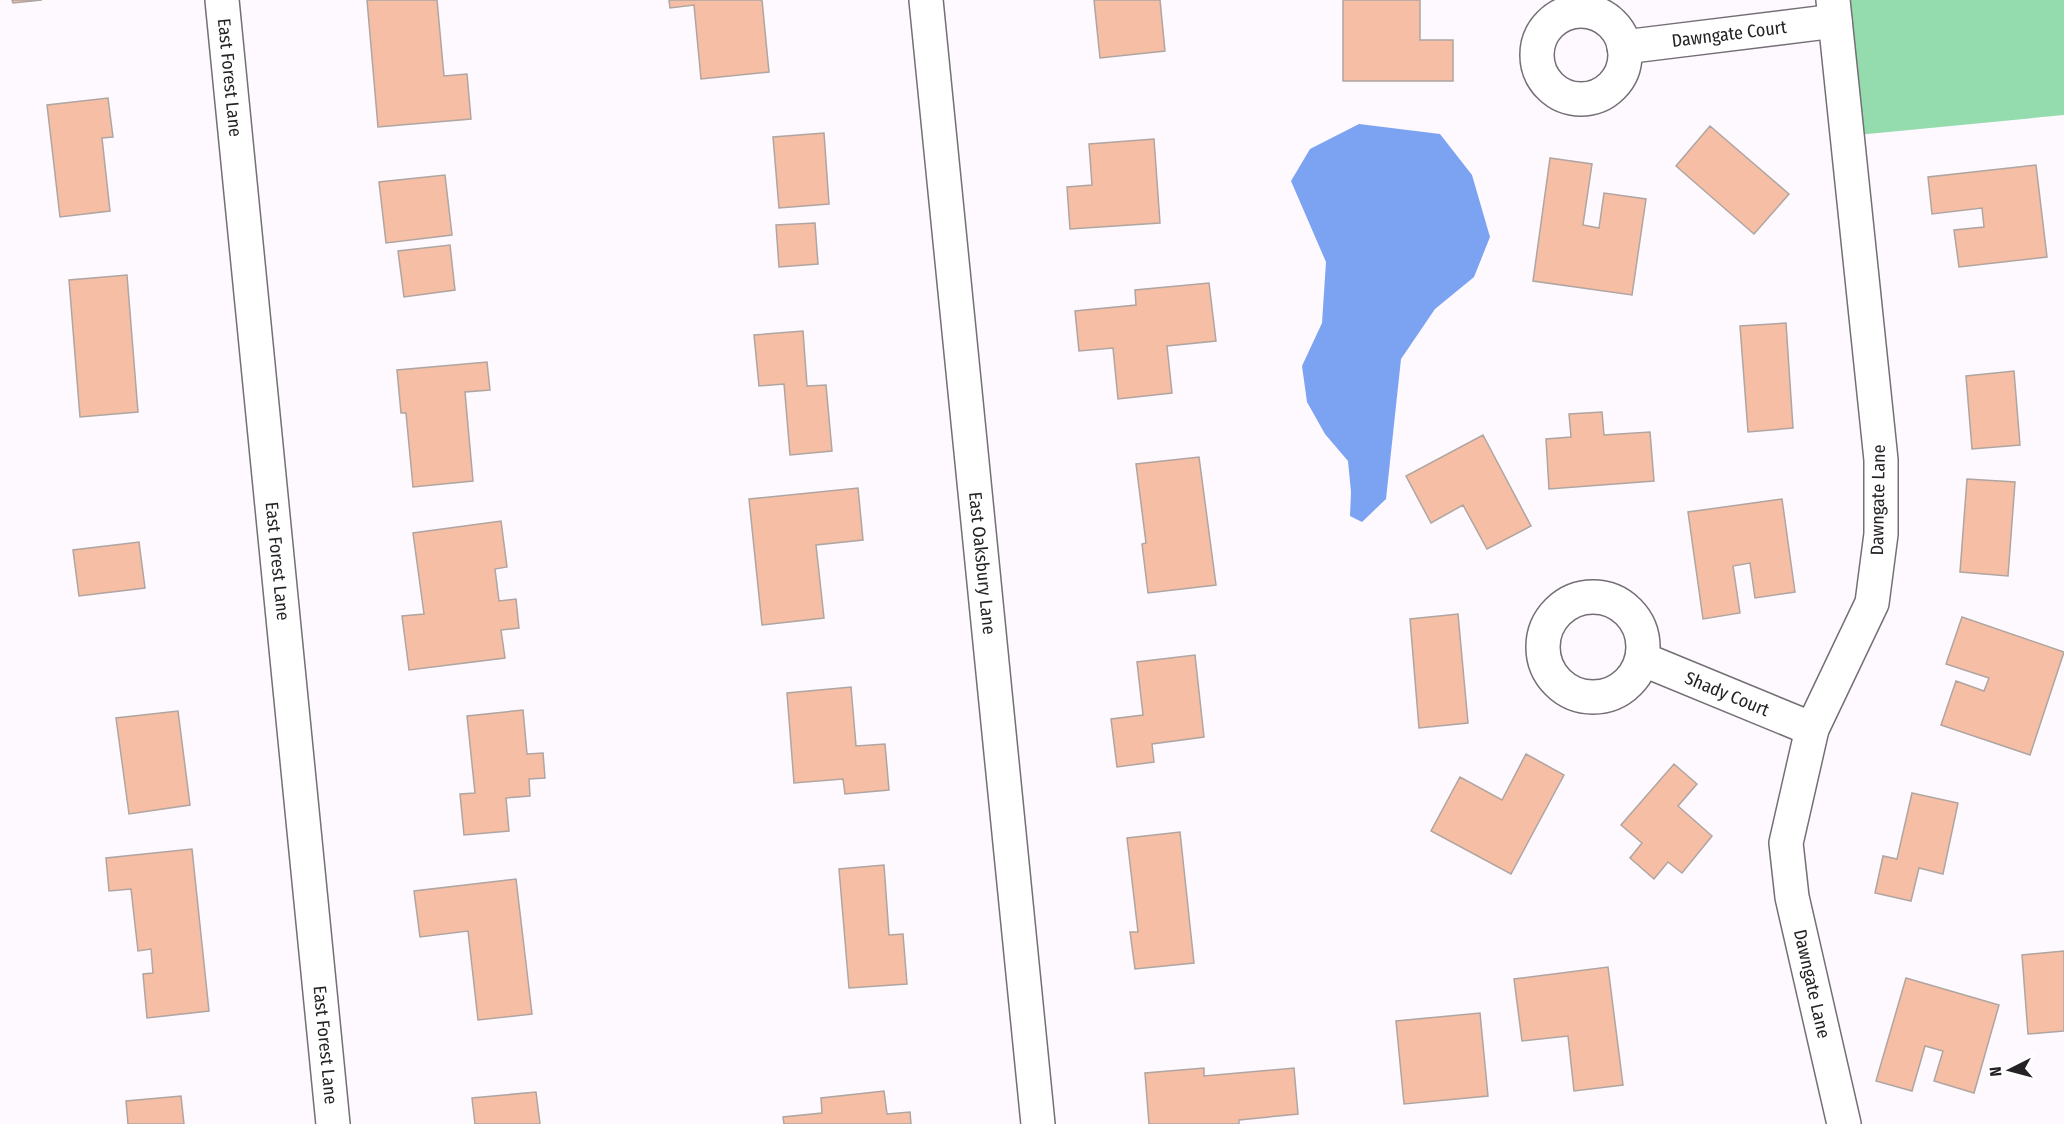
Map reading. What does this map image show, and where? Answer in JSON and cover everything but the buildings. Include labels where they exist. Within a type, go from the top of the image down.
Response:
[{"type":"street","name":"East Forest Lane","points":[[222,0],[333,1124]]},
{"type":"street","name":"East Oaksbury Lane","points":[[926,0],[1038,1124]]},
{"type":"street","name":"Dawngate Court","points":[[1624,48],[1834,10]]},
{"type":"street","name":"Dawngate Lane","points":[[1834,10],[1881,460],[1881,534],[1872,603],[1812,729],[1786,843],[1792,897],[1844,1124]]},
{"type":"street","name":"Shady Court","points":[[1642,659],[1812,729]]},
{"type":"green space","points":[[1833,0],[2064,0],[2064,115],[1847,136]]},
{"type":"water","points":[[1359,124],[1440,134],[1472,175],[1490,237],[1474,277],[1435,309],[1401,359],[1386,499],[1362,522],[1350,516],[1351,492],[1348,461],[1325,434],[1307,402],[1302,366],[1322,323],[1326,262],[1291,181],[1310,149]]}]
